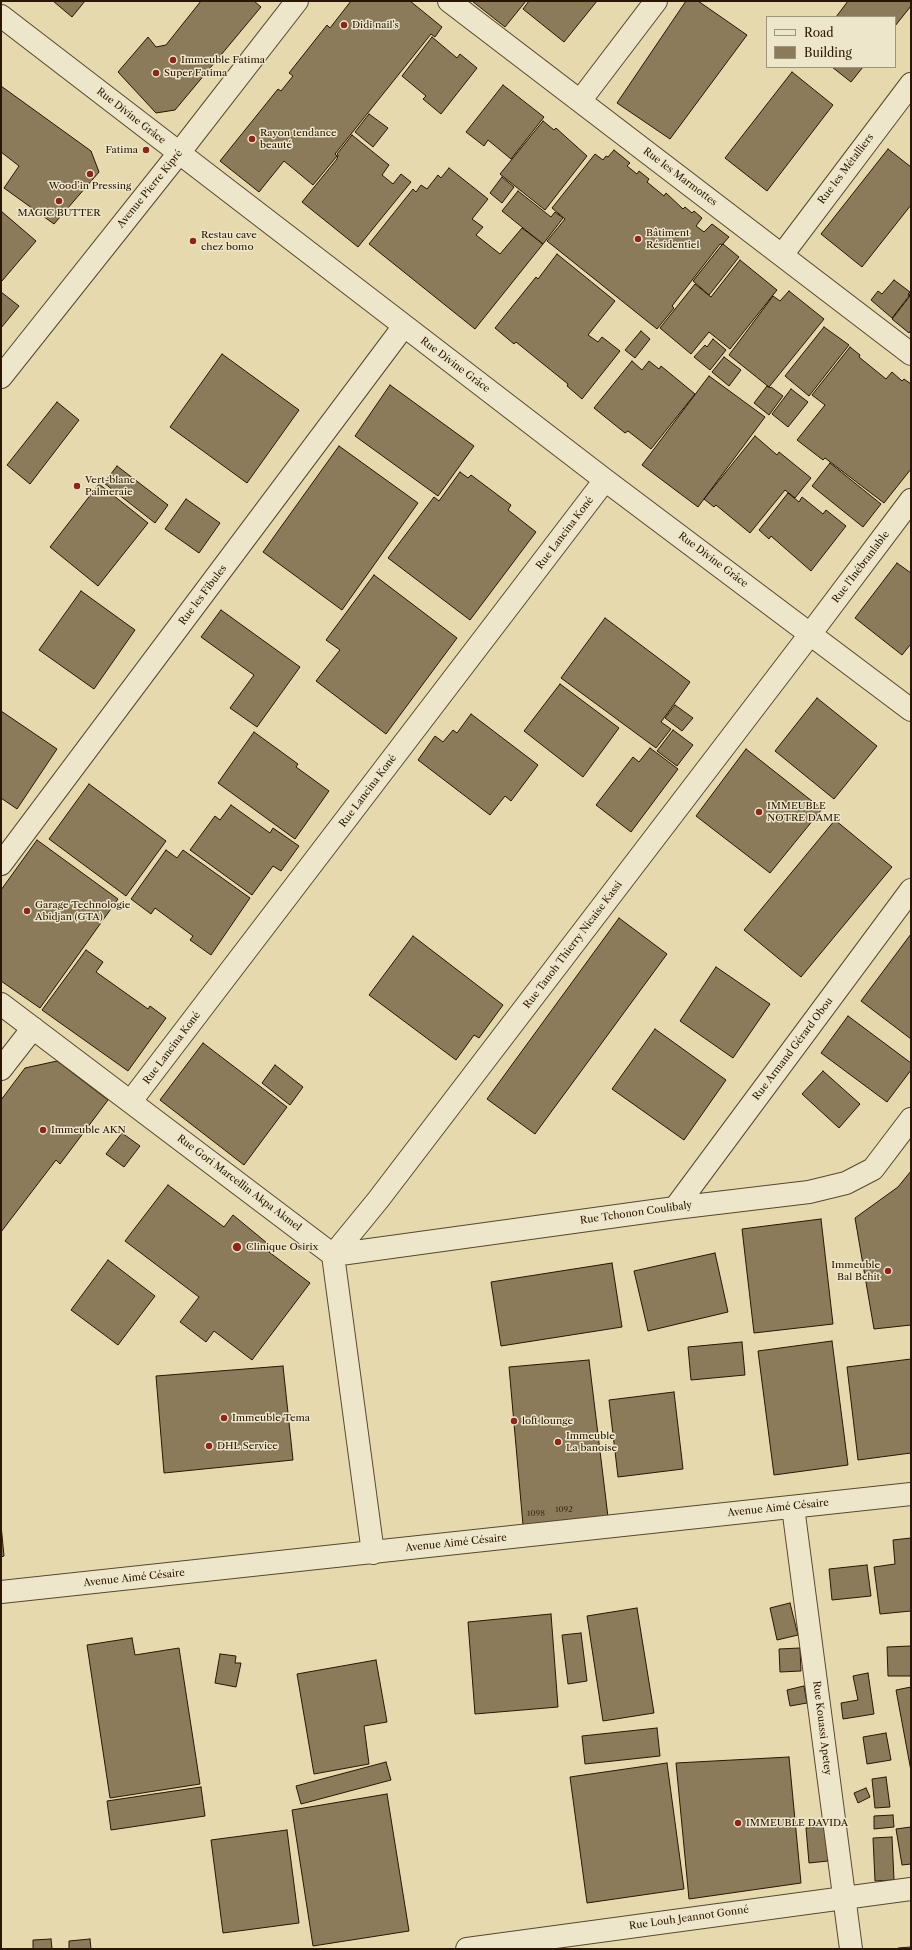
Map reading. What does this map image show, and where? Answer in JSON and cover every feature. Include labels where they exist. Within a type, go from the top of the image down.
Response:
[{"type":"street","name":"Avenue Pierre Kipré","points":[[1,377],[179,154],[297,1]]},
{"type":"street","name":"Rue les Marmottes","points":[[448,1],[911,354]]},
{"type":"street","points":[[580,101],[656,1]]},
{"type":"street","name":"Rue Divine Grâce","points":[[1,16],[605,480],[911,710]]},
{"type":"street","name":"Rue les Métalliers","points":[[782,255],[911,84]]},
{"type":"street","name":"Rue les Fibules","points":[[1,864],[404,326]]},
{"type":"street","name":"Rue Lancina Koné","points":[[131,1101],[605,480]]},
{"type":"street","name":"Rue l'Inébranlable","points":[[811,634],[911,500]]},
{"type":"street","name":"Rue Tanoh Thierry Nicaise Kassi","points":[[334,1254],[378,1200],[811,634]]},
{"type":"street","name":"Rue Armand Gérard Obou","points":[[675,1208],[911,890]]},
{"type":"street","name":"Rue Gori Marcellin Akpa Akmel","points":[[1,1004],[334,1254]]},
{"type":"street","points":[[1,1069],[33,1028]]},
{"type":"street","name":"Rue Tchonon Coulibaly","points":[[334,1254],[675,1208],[809,1192],[846,1183],[873,1169],[911,1119]]},
{"type":"street","points":[[334,1254],[372,1552]]},
{"type":"street","name":"Avenue Aimé Césaire","points":[[1,1592],[911,1494]]},
{"type":"street","name":"Rue Kouassi Apetey","points":[[793,1507],[851,1949]]},
{"type":"street","name":"Rue Louh Jeannot Gonné","points":[[467,1949],[911,1889]]},
{"type":"building","points":[[53,1],[85,1],[72,17]]},
{"type":"building","name":"Immeuble Fatima","points":[[201,1],[254,1],[261,7],[175,110],[156,113],[118,72],[148,37],[156,47],[166,45]]},
{"type":"building","points":[[351,1],[410,1],[442,27],[435,37],[431,34],[335,154],[337,156],[313,185],[284,161],[259,192],[220,161],[278,89],[281,91],[293,76],[289,73],[327,25],[330,28]]},
{"type":"building","points":[[472,1],[526,1],[505,27]]},
{"type":"building","points":[[529,1],[597,1],[564,42],[523,9]]},
{"type":"building","points":[[686,1],[698,1],[747,35],[670,139],[617,103]]},
{"type":"building","points":[[848,1],[911,1],[911,6],[896,25],[896,16],[837,16]]},
{"type":"building","points":[[432,37],[457,58],[460,54],[477,68],[441,114],[423,99],[426,96],[402,76]]},
{"type":"building","points":[[833,68],[862,68],[851,82]]},
{"type":"building","points":[[792,72],[833,105],[767,191],[725,158]]},
{"type":"building","points":[[503,85],[544,117],[511,159],[488,140],[484,146],[466,132]]},
{"type":"building","points":[[1,86],[91,151],[99,172],[54,224],[4,188],[19,166],[1,152]]},
{"type":"building","points":[[369,114],[388,128],[373,147],[355,132]]},
{"type":"building","points":[[543,121],[554,130],[556,128],[587,156],[545,210],[500,174]]},
{"type":"building","points":[[352,135],[389,165],[382,175],[393,184],[401,174],[411,182],[358,247],[302,202],[337,159],[337,154]]},
{"type":"building","points":[[888,149],[911,167],[911,205],[862,267],[821,234]]},
{"type":"building","name":"Bâtiment Résidentiel","points":[[614,150],[630,163],[627,166],[637,174],[639,171],[649,179],[647,182],[664,196],[666,193],[683,209],[685,207],[692,213],[694,211],[702,218],[696,226],[704,232],[712,224],[729,237],[722,245],[720,244],[672,306],[674,308],[657,329],[547,241],[565,219],[552,208],[595,154],[603,160]]},
{"type":"building","points":[[449,168],[488,199],[472,219],[483,227],[476,235],[500,254],[522,228],[543,244],[475,329],[369,244],[413,189],[416,192],[421,185],[427,189],[438,175],[441,178]]},
{"type":"building","points":[[502,177],[514,187],[502,203],[490,193]]},
{"type":"building","points":[[518,191],[551,217],[555,212],[563,218],[543,244],[502,211]]},
{"type":"building","points":[[1,211],[36,241],[2,281],[1,281]]},
{"type":"building","points":[[723,244],[739,257],[709,295],[693,281]]},
{"type":"building","points":[[557,254],[615,301],[588,335],[598,342],[602,337],[620,351],[582,399],[567,386],[568,384],[516,342],[514,344],[495,328],[536,277],[538,279]]},
{"type":"building","points":[[740,260],[777,290],[730,349],[709,332],[691,354],[660,328],[695,284],[711,297]]},
{"type":"building","points":[[894,280],[910,292],[908,294],[909,296],[892,318],[871,300],[878,291],[882,294]]},
{"type":"building","points":[[789,291],[824,319],[769,387],[729,355],[773,296],[780,301]]},
{"type":"building","points":[[1,292],[19,306],[1,328]]},
{"type":"building","points":[[911,292],[911,330],[909,333],[892,319],[910,296],[909,295]]},
{"type":"building","points":[[824,327],[849,345],[809,396],[785,376]]},
{"type":"building","points":[[641,331],[650,339],[635,358],[625,350]]},
{"type":"building","points":[[713,339],[726,350],[710,370],[694,357],[705,345],[707,347]]},
{"type":"building","points":[[850,347],[860,355],[859,357],[886,379],[892,372],[902,381],[904,379],[911,384],[911,469],[884,503],[825,458],[823,460],[797,440],[825,405],[812,395]]},
{"type":"building","points":[[222,354],[299,410],[247,483],[170,427]]},
{"type":"building","points":[[724,357],[741,370],[729,386],[712,372]]},
{"type":"building","points":[[632,361],[642,370],[649,361],[659,369],[661,366],[695,394],[651,449],[628,431],[625,433],[594,408]]},
{"type":"building","points":[[709,376],[765,417],[698,507],[642,465]]},
{"type":"building","points":[[390,385],[474,446],[438,496],[355,436]]},
{"type":"building","points":[[767,386],[770,388],[771,387],[783,396],[769,415],[754,403]]},
{"type":"building","points":[[791,389],[808,402],[788,427],[772,414]]},
{"type":"building","points":[[57,402],[79,420],[30,484],[7,465]]},
{"type":"building","points":[[755,436],[777,455],[779,452],[811,478],[795,498],[785,490],[750,533],[716,505],[714,507],[704,499]]},
{"type":"building","points":[[339,446],[418,503],[342,610],[263,552]]},
{"type":"building","points":[[830,463],[881,504],[863,527],[812,486]]},
{"type":"building","points":[[117,466],[168,505],[155,523],[104,483]]},
{"type":"building","points":[[460,472],[468,478],[471,475],[511,505],[508,510],[536,532],[470,620],[388,558],[434,497],[439,501]]},
{"type":"building","points":[[99,484],[148,523],[98,586],[50,547]]},
{"type":"building","points":[[788,493],[799,502],[802,497],[823,514],[826,510],[846,526],[811,571],[771,536],[769,539],[759,530]]},
{"type":"building","points":[[186,499],[220,523],[199,553],[165,529]]},
{"type":"building","points":[[897,563],[911,573],[911,646],[910,645],[902,655],[855,618]]},
{"type":"building","points":[[374,575],[457,638],[386,734],[316,681],[340,650],[326,640]]},
{"type":"building","points":[[81,591],[135,630],[94,689],[39,650]]},
{"type":"building","points":[[221,610],[300,667],[257,727],[230,708],[254,675],[201,637]]},
{"type":"building","points":[[605,618],[690,682],[661,722],[671,729],[656,748],[561,678]]},
{"type":"building","points":[[560,684],[619,728],[583,777],[524,731]]},
{"type":"building","points":[[817,698],[877,746],[834,799],[775,751]]},
{"type":"building","points":[[675,705],[693,718],[682,731],[665,718]]},
{"type":"building","points":[[1,711],[57,749],[17,809],[1,798]]},
{"type":"building","points":[[471,714],[538,765],[511,801],[505,796],[490,815],[418,760],[435,736],[443,742],[453,730],[457,733]]},
{"type":"building","points":[[673,730],[693,745],[677,766],[657,751]]},
{"type":"building","points":[[254,732],[298,764],[296,767],[329,791],[295,839],[218,783]]},
{"type":"building","points":[[650,748],[678,769],[631,832],[596,805],[633,757],[639,762]]},
{"type":"building","name":"IMMEUBLE NOTRE DAME","points":[[746,749],[822,809],[770,873],[696,816]]},
{"type":"building","points":[[89,784],[166,841],[126,896],[49,839]]},
{"type":"building","points":[[231,805],[270,833],[273,828],[299,846],[281,871],[273,866],[252,895],[190,850],[215,816],[220,820]]},
{"type":"building","points":[[835,820],[892,867],[801,977],[744,930]]},
{"type":"building","points":[[37,840],[118,899],[40,1008],[1,981],[1,890]]},
{"type":"building","points":[[166,850],[177,858],[183,850],[250,898],[211,955],[190,940],[193,936],[155,908],[151,914],[131,899]]},
{"type":"building","points":[[619,918],[667,954],[535,1134],[487,1099]]},
{"type":"building","points":[[911,934],[911,1039],[861,1001]]},
{"type":"building","points":[[413,936],[503,1005],[479,1038],[474,1035],[456,1060],[369,995]]},
{"type":"building","points":[[86,950],[103,962],[96,972],[148,1009],[150,1006],[166,1018],[128,1071],[42,1010]]},
{"type":"building","points":[[716,967],[770,1004],[733,1058],[680,1021]]},
{"type":"building","points":[[848,1016],[911,1063],[911,1070],[887,1102],[821,1053]]},
{"type":"building","points":[[655,1029],[726,1080],[684,1140],[612,1089]]},
{"type":"building","points":[[203,1043],[287,1107],[244,1165],[160,1100]]},
{"type":"building","name":"Immeuble AKN","points":[[57,1061],[108,1100],[60,1164],[56,1160],[1,1232],[1,1100],[25,1068]]},
{"type":"building","points":[[275,1065],[303,1087],[290,1105],[262,1083]]},
{"type":"building","points":[[823,1071],[860,1104],[839,1128],[802,1094]]},
{"type":"building","points":[[122,1133],[140,1146],[124,1167],[106,1154]]},
{"type":"building","name":"Immeuble Bal Bchit","points":[[911,1171],[911,1325],[874,1329],[855,1218],[898,1187]]},
{"type":"building","points":[[168,1185],[224,1227],[233,1215],[273,1248],[269,1252],[310,1283],[252,1360],[214,1331],[206,1342],[180,1322],[199,1297],[125,1241]]},
{"type":"building","points":[[821,1219],[833,1324],[754,1333],[742,1229]]},
{"type":"building","points":[[715,1253],[728,1312],[648,1331],[634,1271]]},
{"type":"building","points":[[108,1260],[155,1296],[118,1345],[71,1310]]},
{"type":"building","points":[[612,1263],[622,1327],[501,1346],[491,1282]]},
{"type":"building","points":[[832,1341],[848,1465],[774,1475],[758,1351]]},
{"type":"building","points":[[742,1342],[745,1375],[691,1380],[688,1347]]},
{"type":"building","points":[[911,1359],[911,1453],[858,1460],[847,1367]]},
{"type":"building","name":"Immeuble La banoise","points":[[589,1360],[608,1517],[523,1525],[509,1367]]},
{"type":"building","name":"Immeuble Tema","points":[[283,1366],[293,1460],[164,1473],[156,1376]]},
{"type":"building","points":[[674,1392],[683,1469],[618,1477],[609,1400]]},
{"type":"building","points":[[1,1525],[4,1556],[1,1557]]},
{"type":"building","points":[[911,1538],[911,1611],[880,1614],[874,1567],[895,1564],[893,1540]]},
{"type":"building","points":[[867,1565],[871,1596],[832,1600],[829,1569]]},
{"type":"building","points":[[790,1603],[798,1635],[777,1640],[770,1608]]},
{"type":"building","points":[[637,1608],[654,1713],[603,1721],[587,1616]]},
{"type":"building","points":[[551,1614],[558,1707],[475,1714],[468,1622]]},
{"type":"building","points":[[581,1633],[587,1681],[568,1684],[562,1635]]},
{"type":"building","points":[[132,1638],[135,1655],[179,1648],[200,1784],[110,1798],[87,1645]]},
{"type":"building","points":[[911,1646],[911,1676],[888,1676],[887,1647]]},
{"type":"building","points":[[800,1648],[801,1671],[780,1672],[779,1649]]},
{"type":"building","points":[[220,1654],[236,1656],[235,1663],[241,1663],[236,1687],[215,1683]]},
{"type":"building","points":[[376,1660],[387,1722],[364,1726],[369,1764],[314,1774],[297,1674]]},
{"type":"building","points":[[868,1673],[874,1714],[843,1719],[841,1703],[858,1700],[853,1676]]},
{"type":"building","points":[[804,1686],[807,1703],[790,1706],[787,1690]]},
{"type":"building","points":[[911,1687],[911,1771],[896,1690]]},
{"type":"building","points":[[657,1728],[660,1756],[585,1764],[582,1736]]},
{"type":"building","points":[[886,1733],[891,1760],[867,1764],[863,1737]]},
{"type":"building","name":"IMMEUBLE DAVIDA","points":[[789,1757],[801,1883],[689,1899],[676,1763]]},
{"type":"building","points":[[386,1762],[391,1780],[301,1804],[296,1786]]},
{"type":"building","points":[[667,1763],[684,1889],[587,1903],[570,1777]]},
{"type":"building","points":[[886,1777],[890,1807],[875,1808],[872,1779]]},
{"type":"building","points":[[201,1787],[205,1816],[111,1830],[107,1801]]},
{"type":"building","points":[[866,1788],[870,1797],[858,1803],[854,1793]]},
{"type":"building","points":[[387,1794],[409,1931],[313,1946],[292,1810]]},
{"type":"building","points":[[893,1815],[894,1827],[874,1829],[874,1816]]},
{"type":"building","points":[[825,1826],[828,1861],[809,1863],[806,1828]]},
{"type":"building","points":[[911,1827],[911,1864],[902,1865],[896,1829]]},
{"type":"building","points":[[287,1830],[299,1923],[223,1933],[211,1840]]},
{"type":"building","points":[[892,1837],[894,1880],[875,1881],[873,1838]]},
{"type":"building","points":[[51,1939],[52,1949],[33,1949],[33,1940]]},
{"type":"building","points":[[90,1939],[91,1949],[69,1949],[69,1941]]},
{"type":"building","points":[[911,1947],[911,1949],[898,1949],[898,1948]]},
{"type":"place","name":"Didi nail's","points":[[344,25]]},
{"type":"place","name":"Immeuble Fatima","points":[[173,60]]},
{"type":"place","name":"Super Fatima","points":[[156,73]]},
{"type":"place","name":"Rayon tendance beauté","points":[[252,139]]},
{"type":"place","name":"Fatima","points":[[146,150]]},
{"type":"place","name":"Wood’in Pressing","points":[[90,174]]},
{"type":"place","name":"MAGIC BUTTER","points":[[59,201]]},
{"type":"place","name":"Bâtiment Résidentiel","points":[[638,239]]},
{"type":"place","name":"Restau cave chez bomo","points":[[193,241]]},
{"type":"place","name":"Vert-blanc Palmeraie","points":[[77,486]]},
{"type":"place","name":"IMMEUBLE NOTRE DAME","points":[[759,812]]},
{"type":"place","name":"Garage Technologie Abidjan (GTA)","points":[[27,911]]},
{"type":"place","name":"Immeuble AKN","points":[[43,1130]]},
{"type":"place","name":"Clinique Osirix","points":[[237,1247]]},
{"type":"place","name":"Immeuble Bal Bchit","points":[[888,1271]]},
{"type":"place","name":"Immeuble Tema","points":[[224,1418]]},
{"type":"place","name":"loft lounge","points":[[514,1421]]},
{"type":"place","name":"Immeuble La banoise","points":[[558,1442]]},
{"type":"place","name":"DHL Service","points":[[209,1446]]},
{"type":"place","name":"IMMEUBLE DAVIDA","points":[[738,1823]]}]
